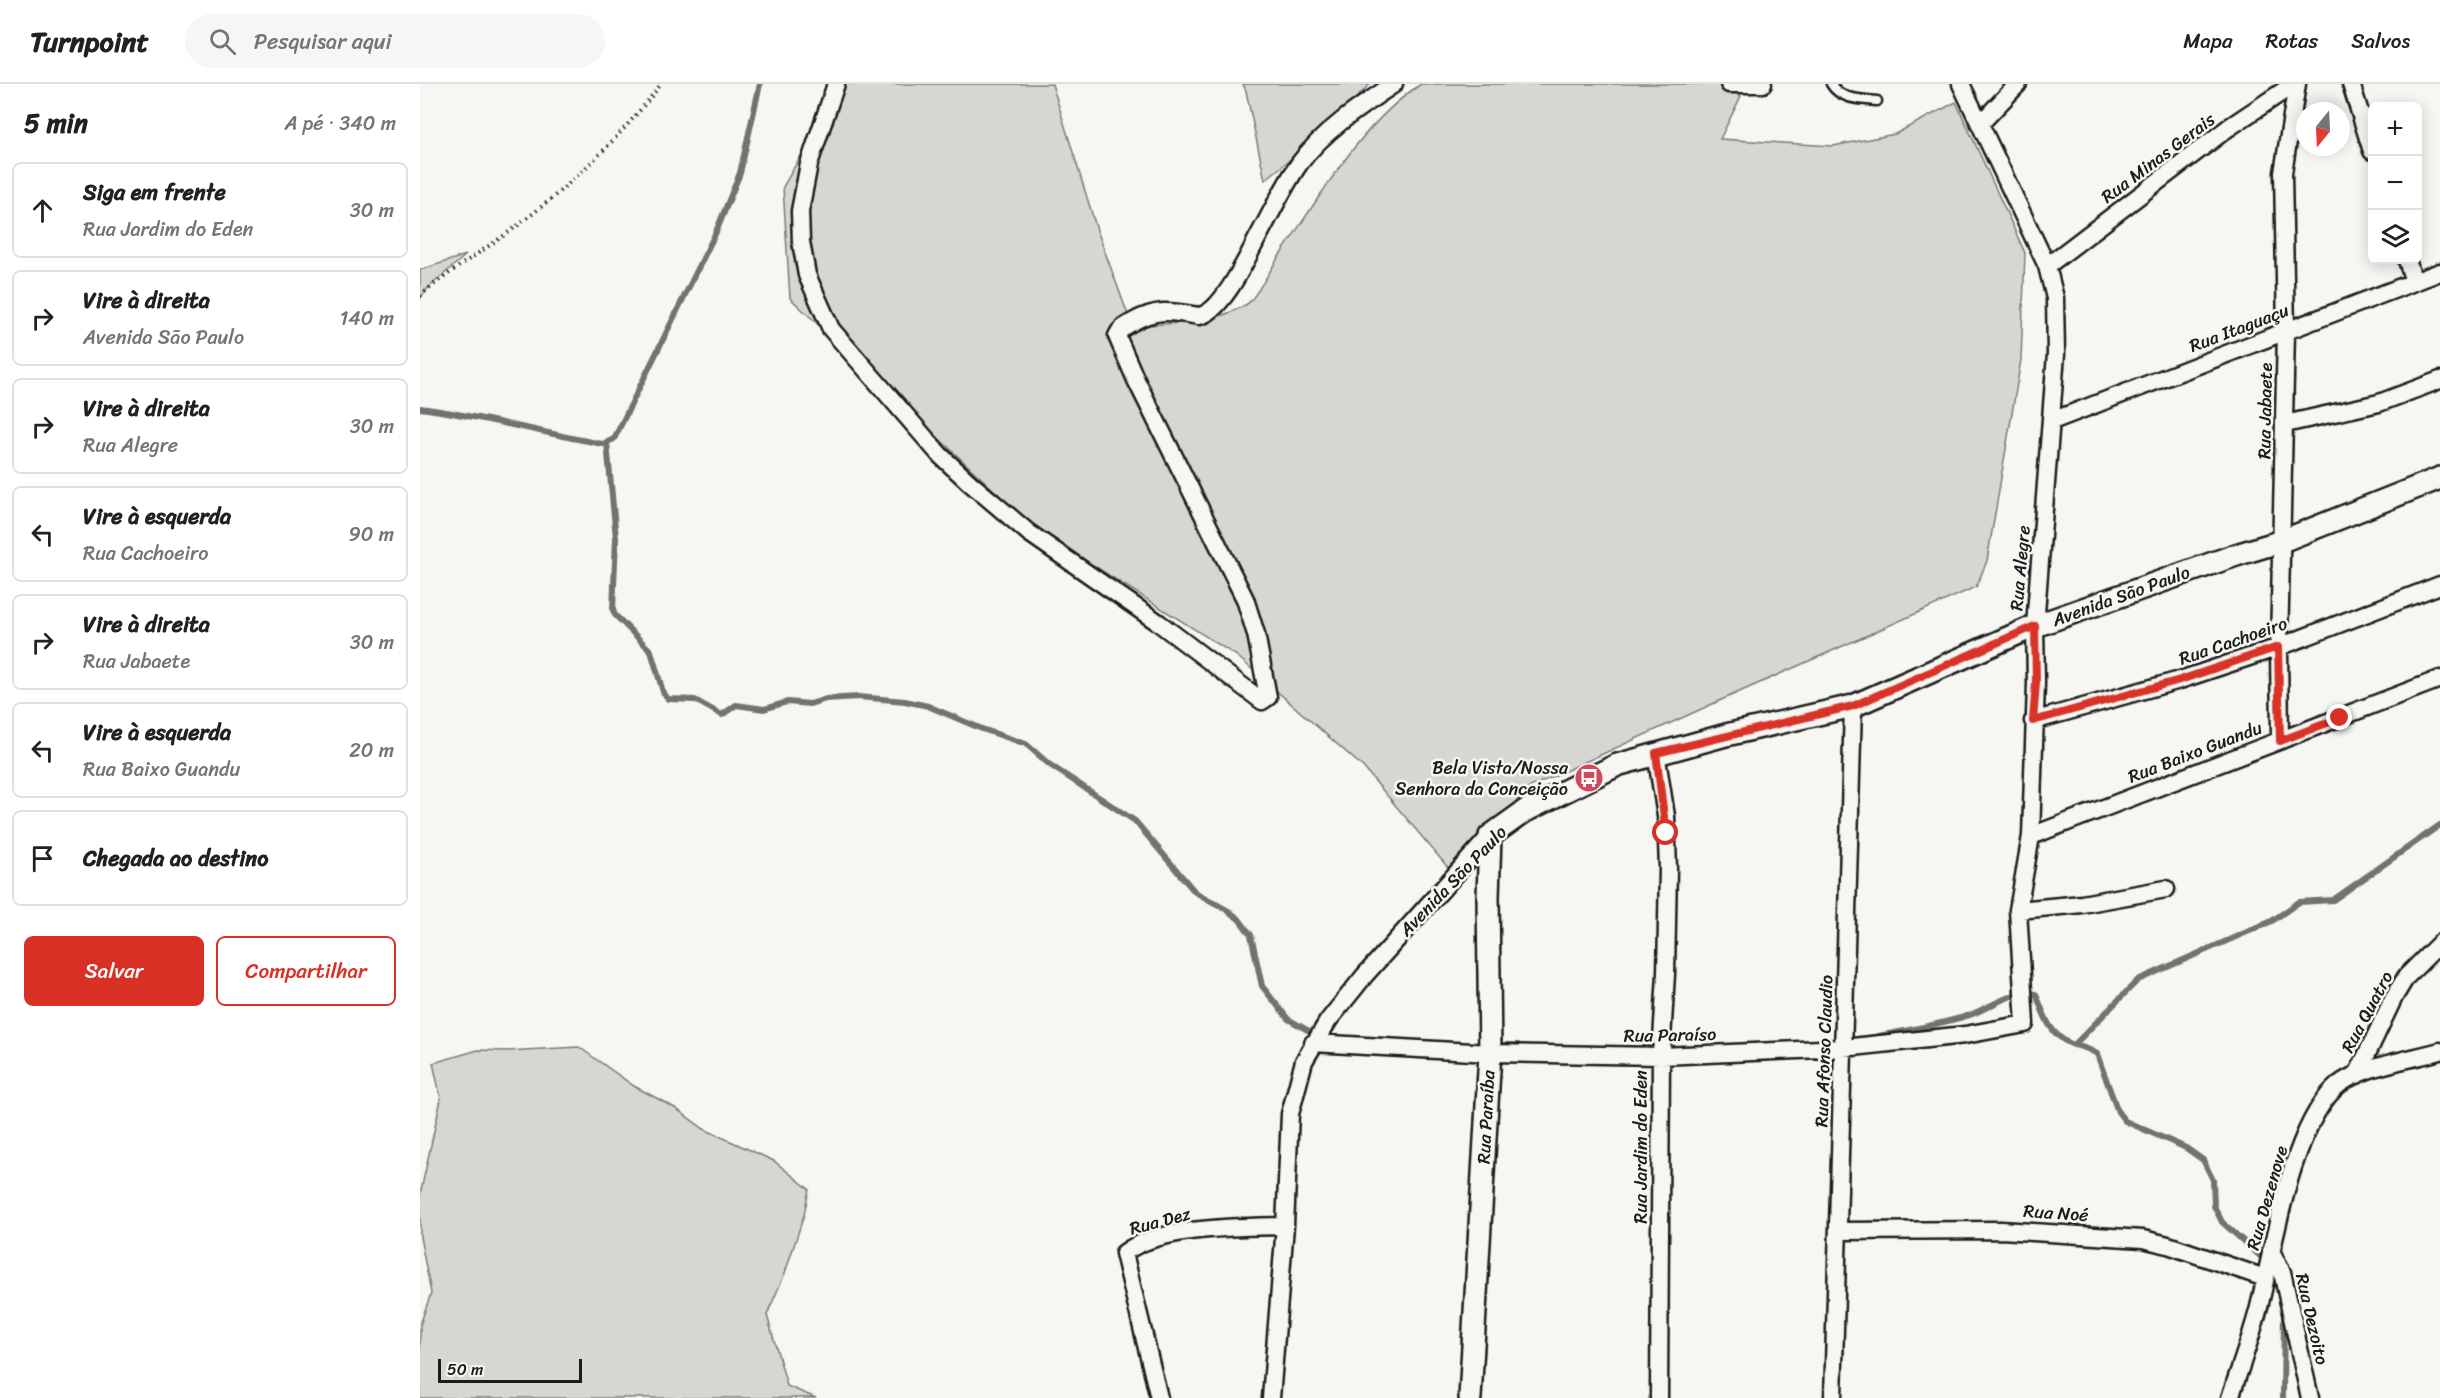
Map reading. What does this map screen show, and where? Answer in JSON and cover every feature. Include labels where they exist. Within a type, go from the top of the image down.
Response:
[{"type":"street","points":[[836,84],[809,164],[800,211],[801,242],[807,275],[831,329],[940,455],[970,483],[1029,533],[1159,623],[1262,701],[1268,697],[1256,634],[1245,598],[1136,380],[1117,336],[1124,327],[1158,312],[1199,316],[1213,310],[1240,271],[1299,164],[1325,135],[1394,84]]},
{"type":"street","points":[[1729,84],[1763,84]]},
{"type":"street","name":"Rua Alegre","points":[[1961,84],[2047,266],[2052,282],[2056,318],[2052,421],[2035,626],[2036,683],[2031,836],[2018,910],[2025,1024]]},
{"type":"street","points":[[1980,124],[2018,84]]},
{"type":"street","name":"Rua Minas Gerais","points":[[2047,266],[2228,128],[2295,84]]},
{"type":"street","name":"Rua Jabaete","points":[[2280,741],[2278,647],[2286,331],[2283,173],[2295,84]]},
{"type":"street","points":[[2351,84],[2368,136]]},
{"type":"street","points":[[2408,264],[2414,282]]},
{"type":"street","name":"Rua Itaguaçu","points":[[2052,421],[2440,272]]},
{"type":"street","points":[[2285,424],[2379,403],[2440,380]]},
{"type":"street","name":"Avenida São Paulo","points":[[1271,1398],[1285,1226],[1290,1114],[1299,1072],[1313,1043],[1365,975],[1490,836],[1524,811],[1617,765],[1656,753],[1853,706],[2035,626],[2282,541],[2440,478]]},
{"type":"street","name":"Rua Cachoeiro","points":[[2033,721],[2180,680],[2278,647],[2440,585]]},
{"type":"street","name":"Rua Baixo Guandu","points":[[2031,836],[2440,679]]},
{"type":"street","name":"Rua Afonso Claudio","points":[[1833,1398],[1853,706]]},
{"type":"street","name":"Rua Jardim do Eden","points":[[1656,753],[1666,816],[1668,868],[1666,974],[1661,1056],[1659,1398]]},
{"type":"street","name":"Rua Paraíba","points":[[1470,1398],[1490,1053],[1488,897],[1490,836]]},
{"type":"street","points":[[2018,910],[2104,901],[2166,889]]},
{"type":"street","name":"Rua Quatro","points":[[2356,1075],[2406,977],[2440,943]]},
{"type":"street","name":"Rua Paraíso","points":[[1313,1043],[1490,1053],[1661,1056],[1843,1048],[1965,1035],[2025,1024]]},
{"type":"street","name":"Rua Dezenove","points":[[2230,1398],[2249,1341],[2295,1161],[2316,1113],[2334,1088],[2356,1075],[2440,1052]]},
{"type":"street","name":"Rua Dez","points":[[1159,1398],[1124,1253],[1161,1238],[1193,1231],[1285,1226]]},
{"type":"street","name":"Rua Noé","points":[[1838,1231],[2001,1230],[2143,1239],[2168,1245],[2265,1278]]},
{"type":"street","name":"Rua Dezoito","points":[[2271,1251],[2282,1272],[2310,1398]]},
{"type":"lane","points":[[1832,84],[1835,89],[1850,98],[1877,102]]},
{"type":"path","points":[[420,296],[518,225],[584,169],[614,142],[661,84]]},
{"type":"shaded area","points":[[842,84],[1052,84],[1097,230],[1132,326],[1206,319],[1234,311],[1247,304],[1326,186],[1360,141],[1399,101],[1421,84],[1720,84],[1741,96],[1720,139],[1833,146],[1895,134],[1956,102],[2025,253],[2021,360],[1987,561],[1976,587],[1530,787],[1450,870],[1363,767],[1237,656],[1034,528],[790,298],[783,187]]},
{"type":"shaded area","points":[[1243,84],[1370,84],[1318,137],[1265,180]]},
{"type":"shaded area","points":[[466,255],[428,288],[420,299],[420,270]]},
{"type":"shaded area","points":[[579,1047],[634,1086],[675,1108],[704,1129],[774,1161],[809,1189],[804,1215],[785,1273],[767,1315],[787,1386],[816,1398],[420,1398],[420,1325],[431,1293],[420,1237],[420,1195],[441,1099],[433,1063],[478,1050],[506,1051]]},
{"type":"waterway","points":[[420,408],[466,415],[603,444],[614,439],[716,232],[740,173],[760,84]]},
{"type":"waterway","points":[[607,443],[616,538],[613,610],[615,615],[651,651],[663,692],[668,699],[695,700],[722,715],[736,705],[764,709],[787,702],[810,704],[826,699],[858,697],[905,701],[928,706],[982,729],[1026,744],[1050,765],[1135,821],[1195,892],[1239,919],[1251,935],[1262,986],[1288,1019],[1318,1036]]},
{"type":"waterway","points":[[2074,1045],[2138,980],[2272,921],[2299,902],[2333,900],[2440,825]]},
{"type":"waterway","points":[[1869,1038],[1958,1019],[2011,996],[2036,994],[2048,1023],[2057,1035],[2071,1044],[2097,1054],[2118,1112],[2125,1121],[2186,1148],[2203,1160],[2213,1180],[2214,1206],[2222,1222],[2268,1263]]},
{"type":"waterway","points":[[1495,1045],[1518,1045]]},
{"type":"waterway","points":[[2283,1398],[2284,1311]]},
{"type":"place","name":"Bela Vista/Nossa Senhora da Conceição","points":[[1589,778]]},
{"type":"route","points":[[1666,833],[1666,816],[1656,753],[1853,706],[2035,626],[2036,683],[2033,721],[2180,680],[2278,647],[2280,741],[2340,718]]}]
